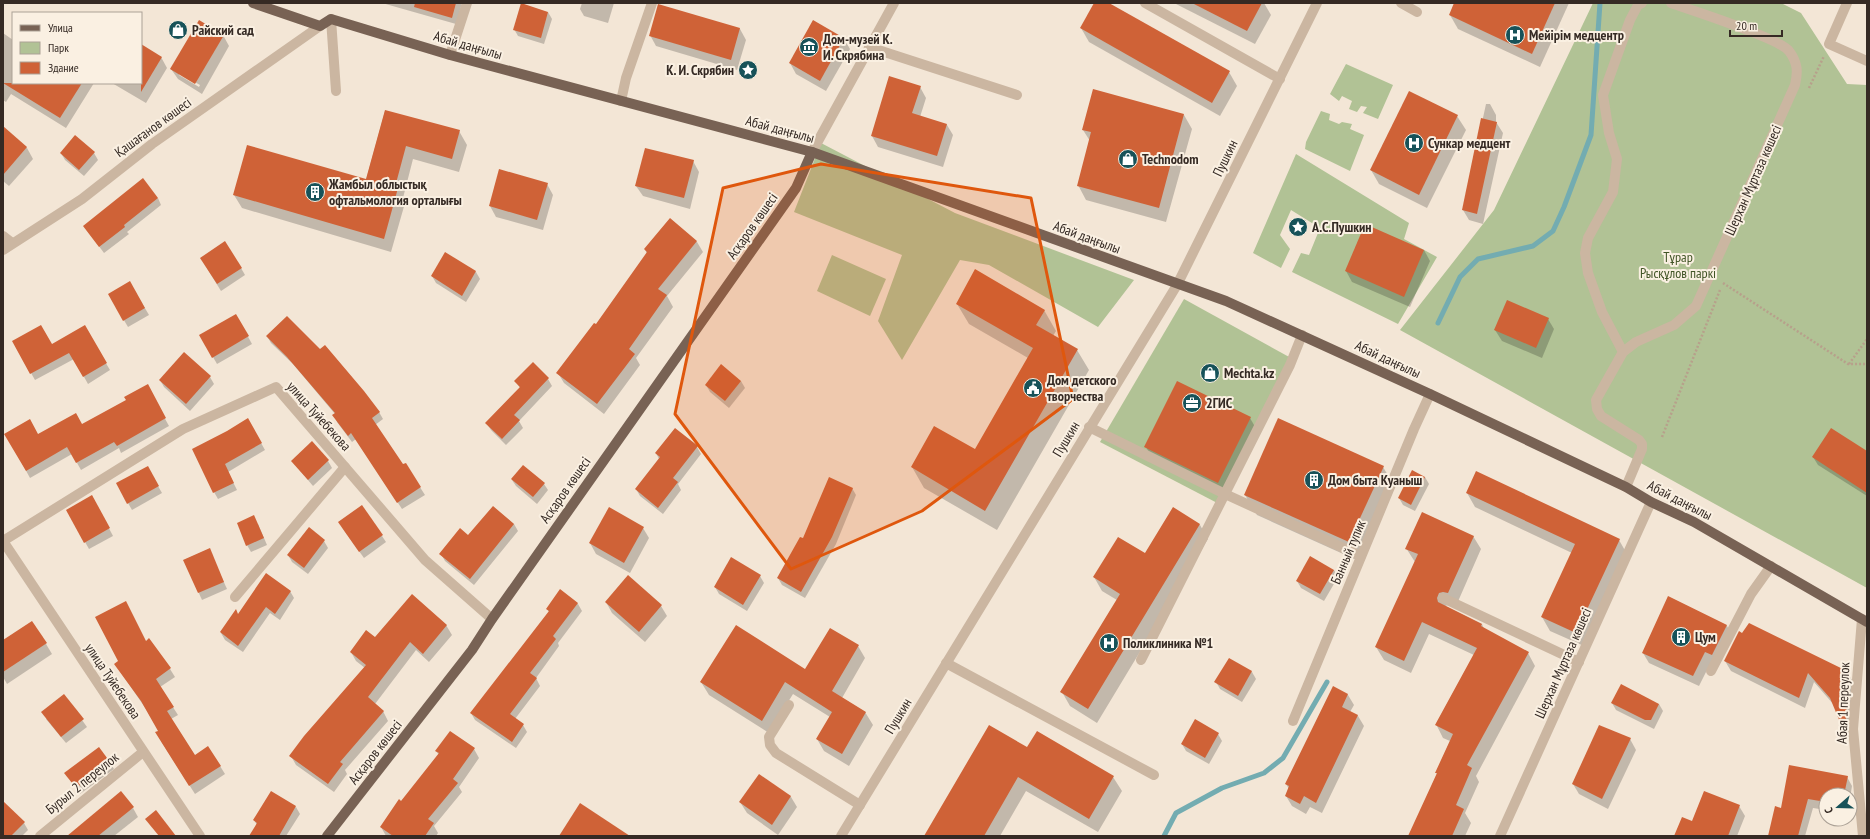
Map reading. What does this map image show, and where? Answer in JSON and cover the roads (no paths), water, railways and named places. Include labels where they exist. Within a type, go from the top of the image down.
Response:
[{"type":"main road","points":[[253,3],[320,26],[331,19]]},
{"type":"main road","name":"Абай даңғылы","points":[[331,19],[450,55],[812,152],[1226,301],[1430,394],[1626,487],[1651,502],[1694,522],[1864,620]]},
{"type":"main road","name":"Асқаров көшесі","points":[[327,836],[472,650],[492,619],[796,188],[812,152]]},
{"type":"street","points":[[450,55],[467,3]]},
{"type":"street","points":[[621,101],[626,78],[652,3]]},
{"type":"street","points":[[812,152],[894,3]]},
{"type":"street","points":[[1145,3],[1280,79]]},
{"type":"street","name":"Пушкин","points":[[841,836],[1177,284],[1317,3]]},
{"type":"street","points":[[1402,3],[1417,12]]},
{"type":"street","points":[[1623,352],[1602,312],[1588,273],[1585,254],[1588,238],[1613,192],[1617,159],[1609,133],[1603,95],[1630,20],[1638,5],[1642,3]]},
{"type":"street","points":[[1626,487],[1642,449],[1642,444],[1639,440],[1601,416],[1597,409],[1596,400],[1623,352],[1636,342],[1674,325],[1696,306],[1795,85],[1798,71],[1789,50],[1772,40],[1670,3]]},
{"type":"street","points":[[1847,3],[1829,44],[1867,60]]},
{"type":"street","points":[[331,19],[336,91]]},
{"type":"street","name":"Қашағанов көшесі","points":[[3,250],[82,199],[152,144],[320,26]]},
{"type":"street","points":[[869,47],[1017,95]]},
{"type":"street","points":[[3,236],[12,243]]},
{"type":"street","points":[[1141,660],[1290,365],[1302,335]]},
{"type":"street","name":"улица Туйебекова","points":[[200,836],[3,541],[183,429],[276,387],[425,560],[492,619]]},
{"type":"street","name":"Банный тупик","points":[[1293,721],[1430,394]]},
{"type":"street","points":[[1089,427],[1225,494],[1361,556]]},
{"type":"street","points":[[235,597],[345,467]]},
{"type":"street","name":"Шерхан Мұртаза көшесі","points":[[1500,836],[1651,502]]},
{"type":"street","points":[[1711,671],[1751,594],[1771,566]]},
{"type":"street","points":[[1443,598],[1579,662]]},
{"type":"street","name":"Абая 1 переулок","points":[[1863,836],[1853,729],[1864,620]]},
{"type":"street","points":[[946,663],[1154,775]]},
{"type":"street","points":[[789,705],[769,737],[770,745],[776,754],[860,805]]},
{"type":"street","name":"Бурыл 2 переулок","points":[[40,836],[143,752]]},
{"type":"waterway","points":[[1438,323],[1460,277],[1478,259],[1533,246],[1553,231],[1564,207],[1591,135],[1600,3]]},
{"type":"waterway","points":[[1164,836],[1176,813],[1222,788],[1264,773],[1283,758],[1327,682]]},
{"type":"place","name":"Райский сад","points":[[178,30]]},
{"type":"place","name":"Мейірім медцентр","points":[[1515,35]]},
{"type":"place","name":"Дом-музей К. И. Скрябина","points":[[809,47]]},
{"type":"place","name":"К. И. Скрябин","points":[[748,70]]},
{"type":"place","name":"Сункар медцент","points":[[1414,143]]},
{"type":"place","name":"Technodom","points":[[1128,159]]},
{"type":"place","name":"Жамбыл облыстық офтальмология орталығы","points":[[315,192]]},
{"type":"place","name":"А.С.Пушкин","points":[[1298,227]]},
{"type":"place","name":"Mechta.kz","points":[[1210,373]]},
{"type":"place","name":"Дом детского творчества","points":[[1033,388]]},
{"type":"place","name":"2ГИС","points":[[1192,403]]},
{"type":"place","name":"Дом быта Куаныш","points":[[1314,480]]},
{"type":"place","name":"Цум","points":[[1681,637]]},
{"type":"place","name":"Поликлиника №1","points":[[1109,643]]},
{"type":"park label","name":"Тұрар Рысқұлов паркі","points":[[1678,266]]}]
